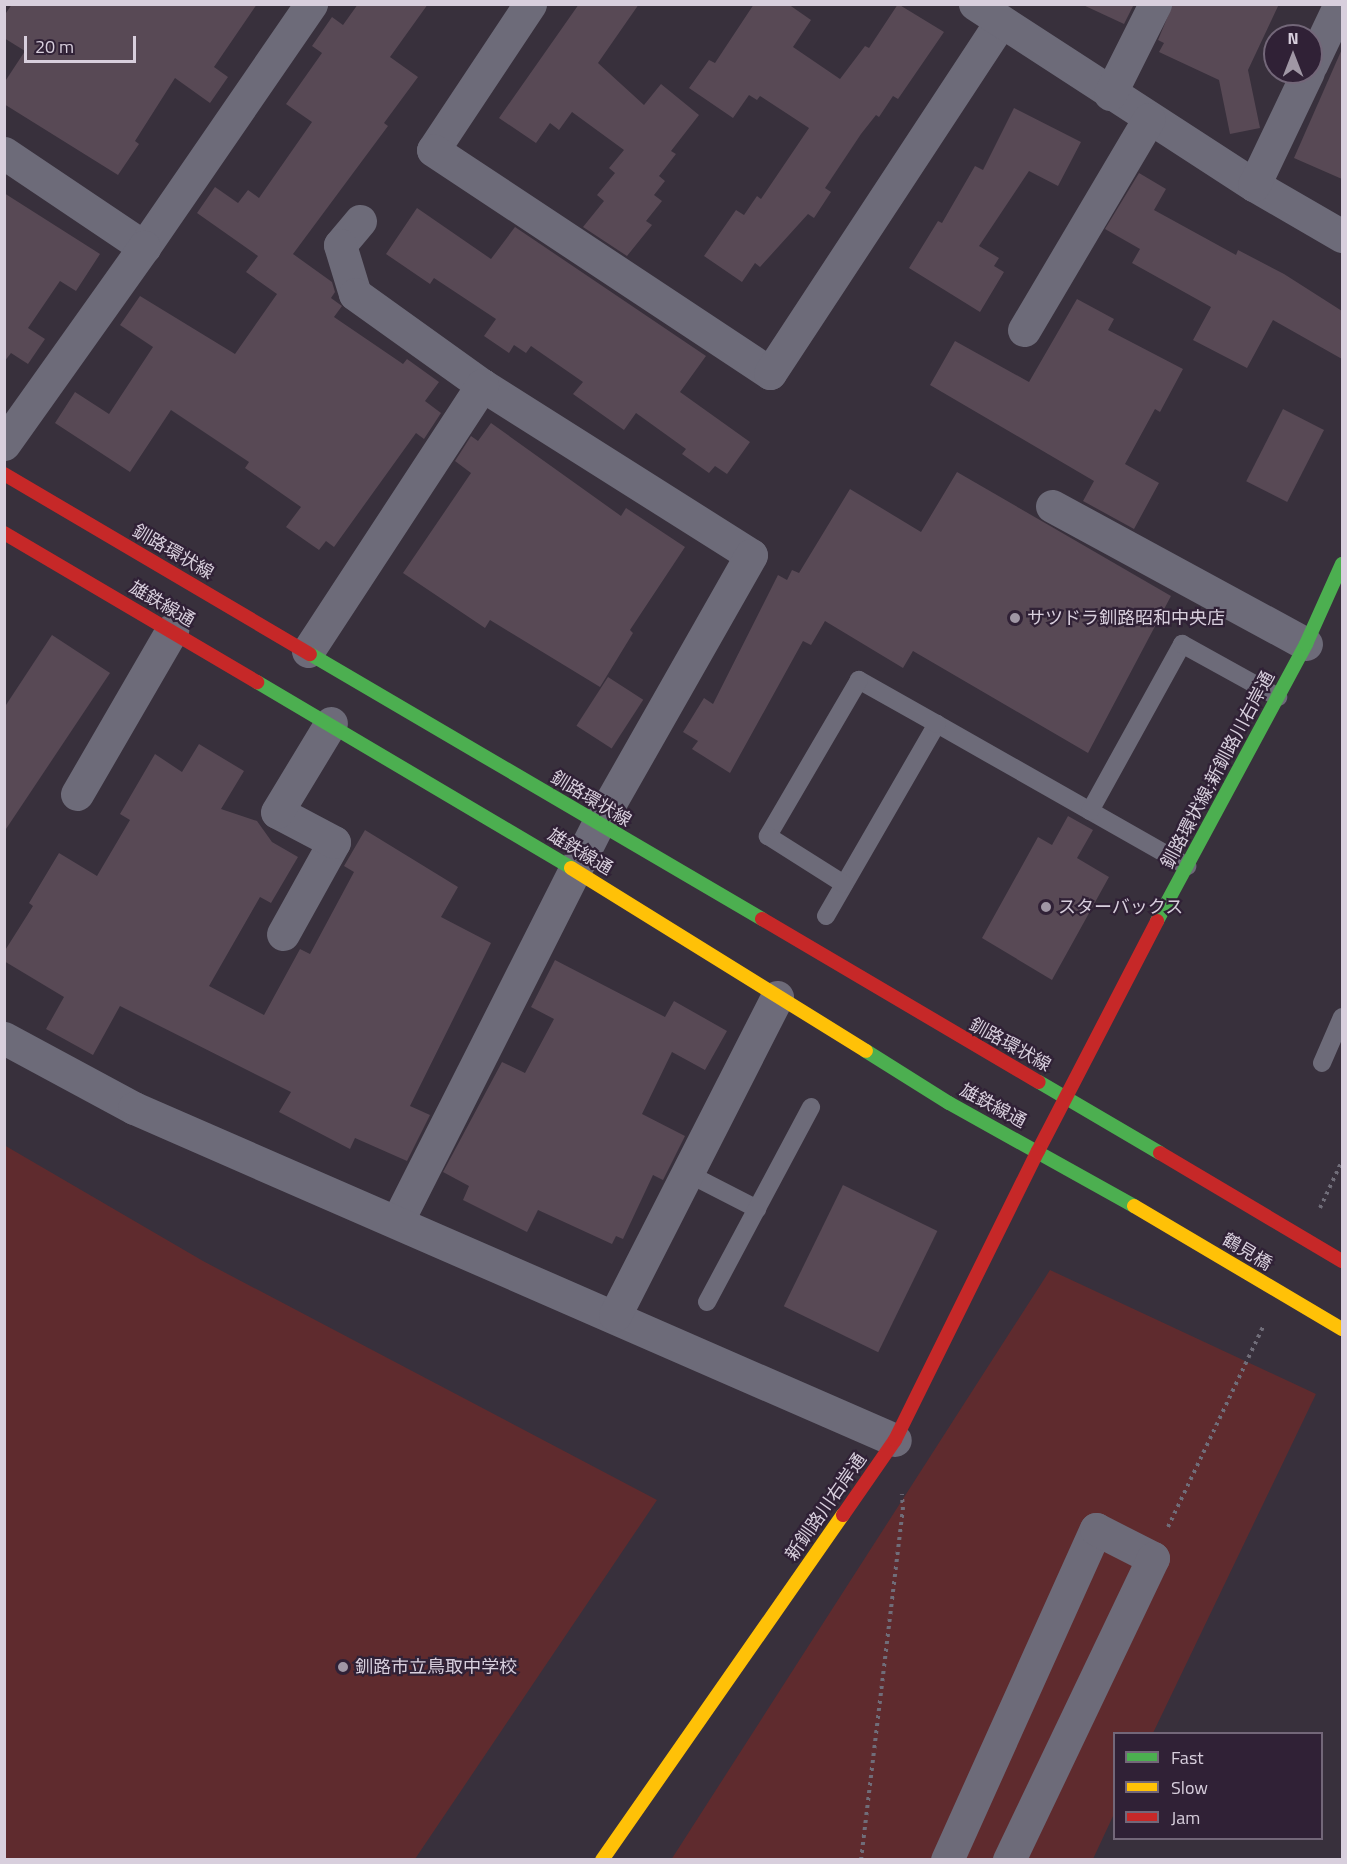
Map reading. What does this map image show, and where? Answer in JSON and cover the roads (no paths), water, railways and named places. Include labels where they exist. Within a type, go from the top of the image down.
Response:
[{"type":"main road","name":"釧路環状線","points":[[4,474],[1342,1261]]},
{"type":"main road","name":"雄鉄線通","points":[[4,532],[331,723],[575,870],[950,1103],[1134,1206]]},
{"type":"main road","name":"釧路環状線;新釧路川右岸通","points":[[1038,1151],[1306,644],[1342,564]]},
{"type":"main road","name":"新釧路川右岸通","points":[[602,1860],[895,1440],[1038,1151]]},
{"type":"main road","name":"鶴見橋","points":[[1134,1206],[1342,1329]]},
{"type":"street","points":[[4,444],[144,247],[311,4]]},
{"type":"street","points":[[530,4],[433,150],[770,373],[983,9],[1149,119],[1254,185],[1342,236]]},
{"type":"street","points":[[1110,93],[1155,4]]},
{"type":"street","points":[[1323,40],[1340,4]]},
{"type":"street","points":[[1254,185],[1302,84]]},
{"type":"street","points":[[1024,330],[1149,119]]},
{"type":"street","points":[[4,153],[144,247]]},
{"type":"street","points":[[360,221],[340,245],[355,294],[482,385],[751,555],[598,824],[398,1220]]},
{"type":"street","points":[[308,651],[482,385]]},
{"type":"street","points":[[1052,506],[1306,644]]},
{"type":"street","points":[[77,794],[172,630]]},
{"type":"street","points":[[283,934],[334,842],[277,812],[331,723]]},
{"type":"street","points":[[615,1315],[777,997]]},
{"type":"street","points":[[4,1038],[134,1108],[398,1220],[895,1440]]},
{"type":"street","points":[[947,1860],[1096,1529],[1153,1558],[1009,1860]]},
{"type":"lane","points":[[1090,811],[1182,644],[1278,697]]},
{"type":"lane","points":[[844,884],[768,836],[859,680],[1187,866]]},
{"type":"lane","points":[[826,916],[937,724]]},
{"type":"lane","points":[[1322,1063],[1342,1017]]},
{"type":"lane","points":[[707,1302],[811,1107]]},
{"type":"lane","points":[[687,1173],[756,1209]]},
{"type":"place","name":"サツドラ釧路昭和中央店","points":[[1015,618]]},
{"type":"place","name":"スターバックス","points":[[1046,907]]},
{"type":"place","name":"釧路市立鳥取中学校","points":[[343,1667]]}]
